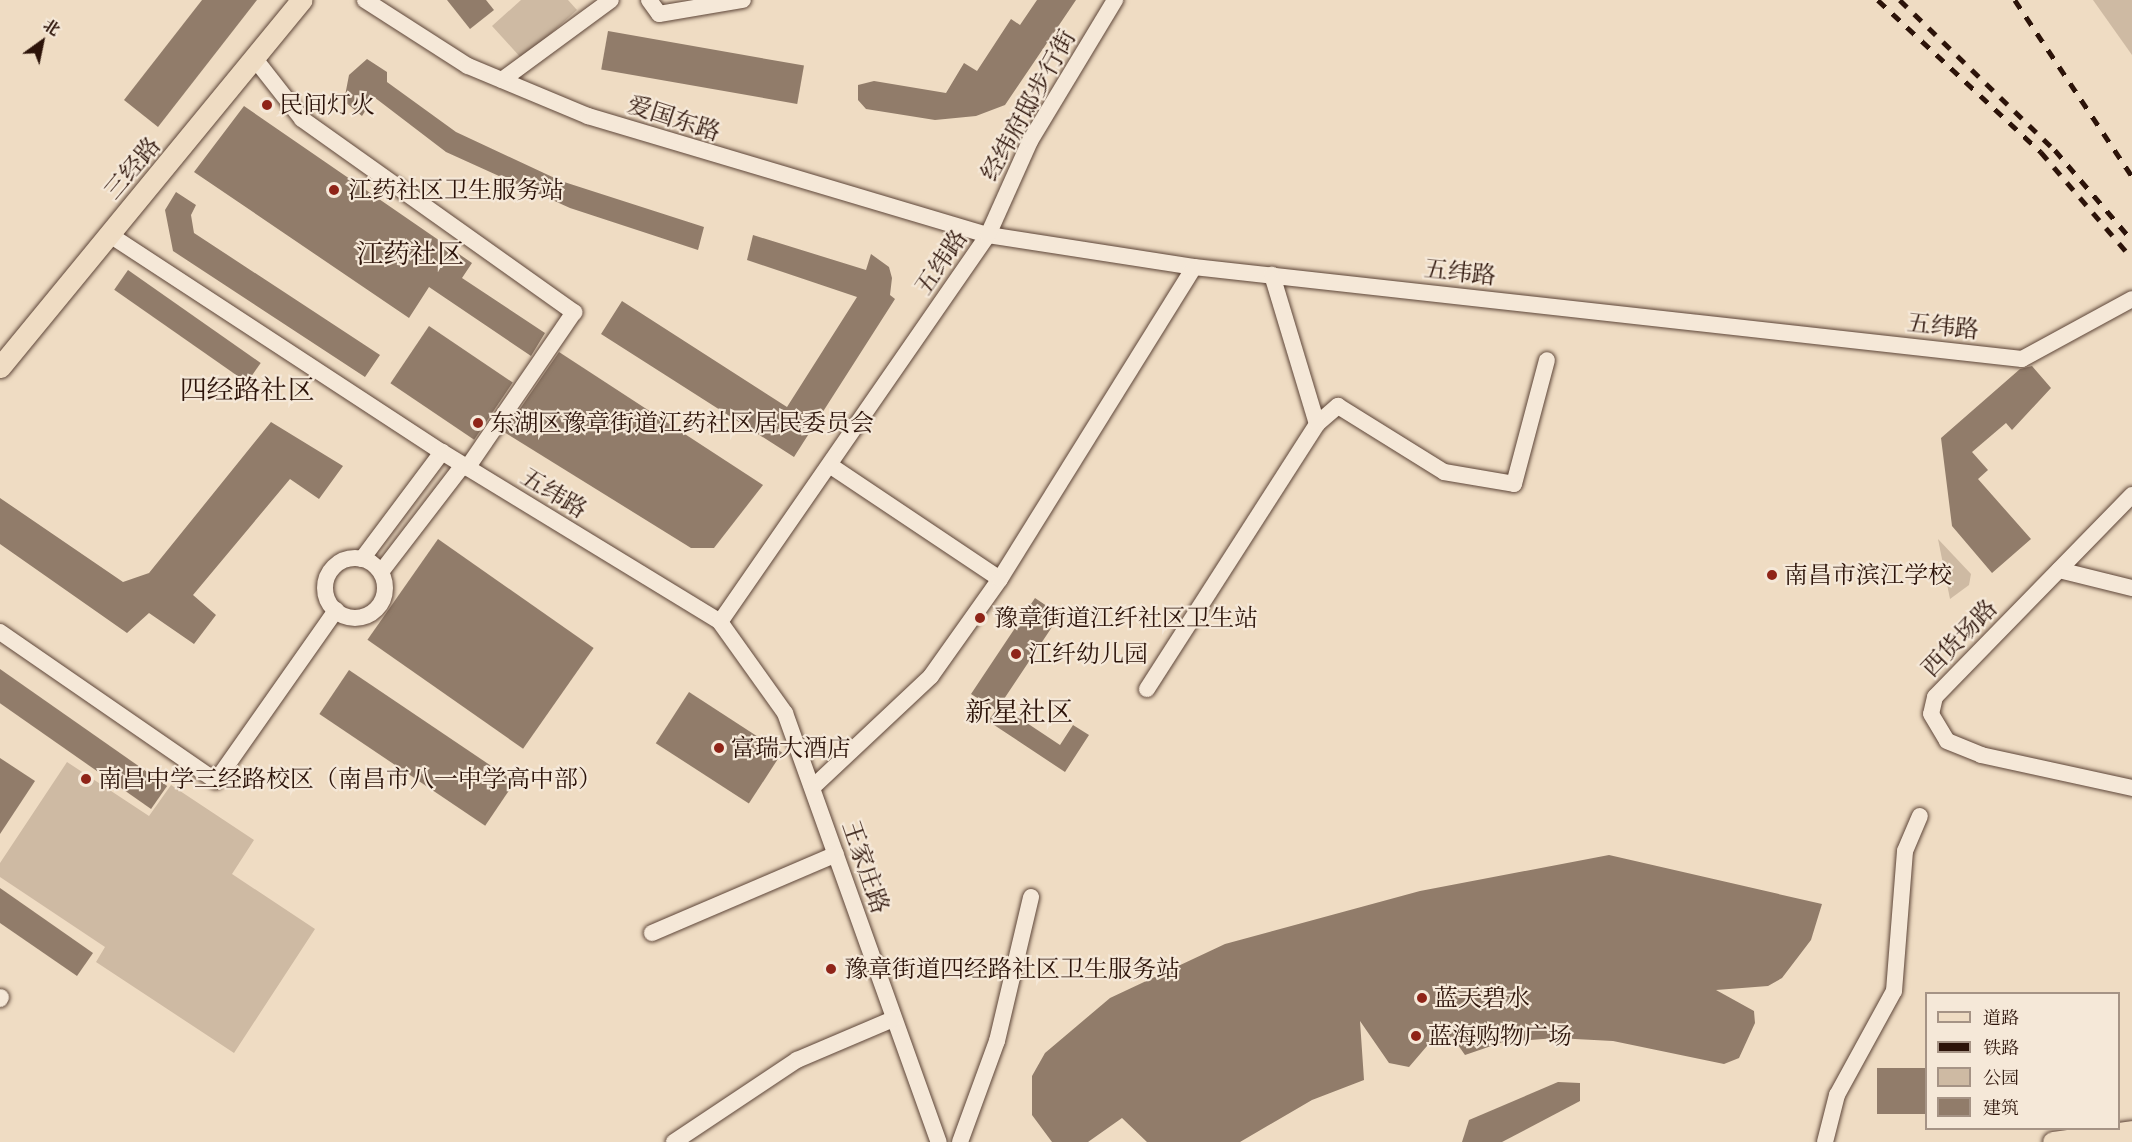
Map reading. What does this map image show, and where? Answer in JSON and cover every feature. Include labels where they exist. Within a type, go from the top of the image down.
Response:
[{"type":"main road","name":"三经路","points":[[0,367],[255,59],[301,0]]},
{"type":"main road","points":[[2053,1142],[2132,1131]]},
{"type":"street","name":"爱国东路","points":[[365,0],[468,66],[599,119],[988,236]]},
{"type":"street","points":[[582,0],[592,14]]},
{"type":"street","points":[[502,80],[611,0]]},
{"type":"street","points":[[649,0],[665,14],[743,0]]},
{"type":"street","name":"经纬府邸步行街","points":[[988,236],[1030,141],[1115,0]]},
{"type":"street","points":[[255,59],[302,120],[574,312],[465,466],[381,572]]},
{"type":"street","name":"五纬路","points":[[110,235],[442,452],[720,622],[831,466],[988,236],[1194,267],[2022,359],[2132,299]]},
{"type":"street","points":[[813,788],[931,676],[1000,579],[1194,267]]},
{"type":"street","points":[[1272,276],[1317,424]]},
{"type":"street","points":[[1147,689],[1317,424],[1338,405],[1444,472],[1514,484],[1547,360]]},
{"type":"street","points":[[362,559],[442,452]]},
{"type":"street","points":[[831,466],[1000,579]]},
{"type":"street","name":"西货场路","points":[[2132,495],[1935,697],[1931,714],[1947,741],[1980,755],[2132,788]]},
{"type":"street","points":[[346,559],[362,559],[381,572],[385,591],[378,608],[353,618],[336,610],[326,592],[330,572],[346,559]]},
{"type":"street","points":[[2059,570],[2132,588]]},
{"type":"street","points":[[0,632],[216,781],[336,610]]},
{"type":"street","name":"王家庄路","points":[[720,622],[786,712],[893,1019],[939,1142]]},
{"type":"street","points":[[1825,1142],[1837,1095],[1894,991],[1905,851],[1920,816]]},
{"type":"street","points":[[652,933],[836,854]]},
{"type":"street","points":[[960,1142],[997,1041],[1031,897]]},
{"type":"street","points":[[674,1142],[797,1060],[893,1019]]},
{"type":"green space","points":[[521,0],[568,0],[577,10],[522,59],[492,26]]},
{"type":"green space","points":[[2093,0],[2132,0],[2132,55]]},
{"type":"green space","points":[[1938,539],[1971,574],[1969,585],[1950,599]]},
{"type":"green space","points":[[67,762],[149,816],[171,785],[254,840],[232,874],[315,929],[234,1053],[96,962],[105,947],[0,877],[0,863]]},
{"type":"building","points":[[202,0],[257,0],[158,127],[124,100]]},
{"type":"building","points":[[447,0],[486,0],[494,10],[470,29]]},
{"type":"building","points":[[1037,0],[1076,0],[1005,105],[976,116],[935,120],[866,109],[858,100],[858,85],[874,81],[946,93],[964,63],[977,71],[1011,19],[1020,25]]},
{"type":"building","points":[[608,31],[804,66],[797,104],[601,69]]},
{"type":"building","points":[[367,59],[387,72],[387,82],[456,132],[561,181],[704,227],[698,250],[570,208],[446,152],[374,97],[362,116],[344,101],[349,75]]},
{"type":"building","points":[[244,106],[472,263],[462,278],[545,333],[531,356],[429,287],[409,318],[194,172]]},
{"type":"building","points":[[176,192],[196,205],[191,215],[194,233],[380,355],[365,377],[173,251],[165,210]]},
{"type":"building","points":[[753,235],[866,270],[871,254],[889,267],[892,278],[890,295],[895,299],[794,457],[601,334],[622,301],[787,407],[857,297],[747,260]]},
{"type":"building","points":[[128,270],[261,363],[247,383],[114,290]]},
{"type":"building","points":[[429,326],[513,382],[474,440],[390,383]]},
{"type":"building","points":[[559,352],[763,485],[714,548],[691,548],[504,432]]},
{"type":"building","points":[[2032,366],[2051,388],[2012,430],[2006,423],[1972,452],[1988,470],[1978,479],[2031,539],[1992,573],[1952,526],[1941,438],[2020,369]]},
{"type":"building","points":[[271,422],[343,466],[319,499],[290,479],[193,595],[216,615],[194,644],[149,613],[127,633],[0,544],[0,498],[123,582],[149,573]]},
{"type":"building","points":[[438,539],[594,648],[523,749],[367,640]]},
{"type":"building","name":"江纤幼儿园","points":[[1035,598],[1060,615],[1000,705],[1060,745],[1073,725],[1089,735],[1065,772],[988,721],[996,710],[971,694]]},
{"type":"building","points":[[0,669],[167,786],[151,809],[0,703]]},
{"type":"building","points":[[349,670],[515,782],[485,826],[319,714]]},
{"type":"building","name":"富瑞大酒店","points":[[689,692],[782,752],[749,804],[656,743]]},
{"type":"building","points":[[0,758],[35,781],[0,834]]},
{"type":"building","name":"蓝天碧水","points":[[1609,855],[1822,904],[1811,940],[1782,978],[1768,986],[1716,990],[1754,1011],[1755,1023],[1739,1058],[1724,1064],[1613,1041],[1556,1038],[1503,1042],[1465,1055],[1453,1038],[1433,1039],[1409,1067],[1389,1063],[1360,1021],[1364,1080],[1312,1100],[1240,1142],[1147,1142],[1122,1118],[1088,1142],[1052,1142],[1032,1115],[1032,1076],[1045,1053],[1110,998],[1225,944],[1420,891]]},
{"type":"building","points":[[0,888],[93,953],[77,976],[0,923]]},
{"type":"building","points":[[1877,1068],[1925,1068],[1925,1114],[1877,1114]]},
{"type":"building","points":[[1558,1082],[1580,1083],[1580,1101],[1502,1142],[1462,1142],[1469,1120]]},
{"type":"railway","points":[[1878,0],[2041,152],[2132,258]]},
{"type":"railway","points":[[1900,0],[2055,150],[2132,240]]},
{"type":"railway","points":[[2015,0],[2132,176]]},
{"type":"place","name":"民间灯火","points":[[267,105]]},
{"type":"place","name":"江药社区卫生服务站","points":[[334,190]]},
{"type":"place","name":"东湖区豫章街道江药社区居民委员会","points":[[478,423]]},
{"type":"place","name":"南昌市滨江学校","points":[[1772,575]]},
{"type":"place","name":"豫章街道江纤社区卫生站","points":[[980,618]]},
{"type":"place","name":"江纤幼儿园","points":[[1016,654]]},
{"type":"place","name":"富瑞大酒店","points":[[719,748]]},
{"type":"place","name":"南昌中学三经路校区（南昌市八一中学高中部）","points":[[86,779]]},
{"type":"place","name":"豫章街道四经路社区卫生服务站","points":[[831,969]]},
{"type":"place","name":"蓝天碧水","points":[[1422,998]]},
{"type":"place","name":"蓝海购物广场","points":[[1416,1036]]},
{"type":"district","name":"江药社区","points":[[410,254]]},
{"type":"district","name":"四经路社区","points":[[247,390]]},
{"type":"district","name":"新星社区","points":[[1019,712]]}]
